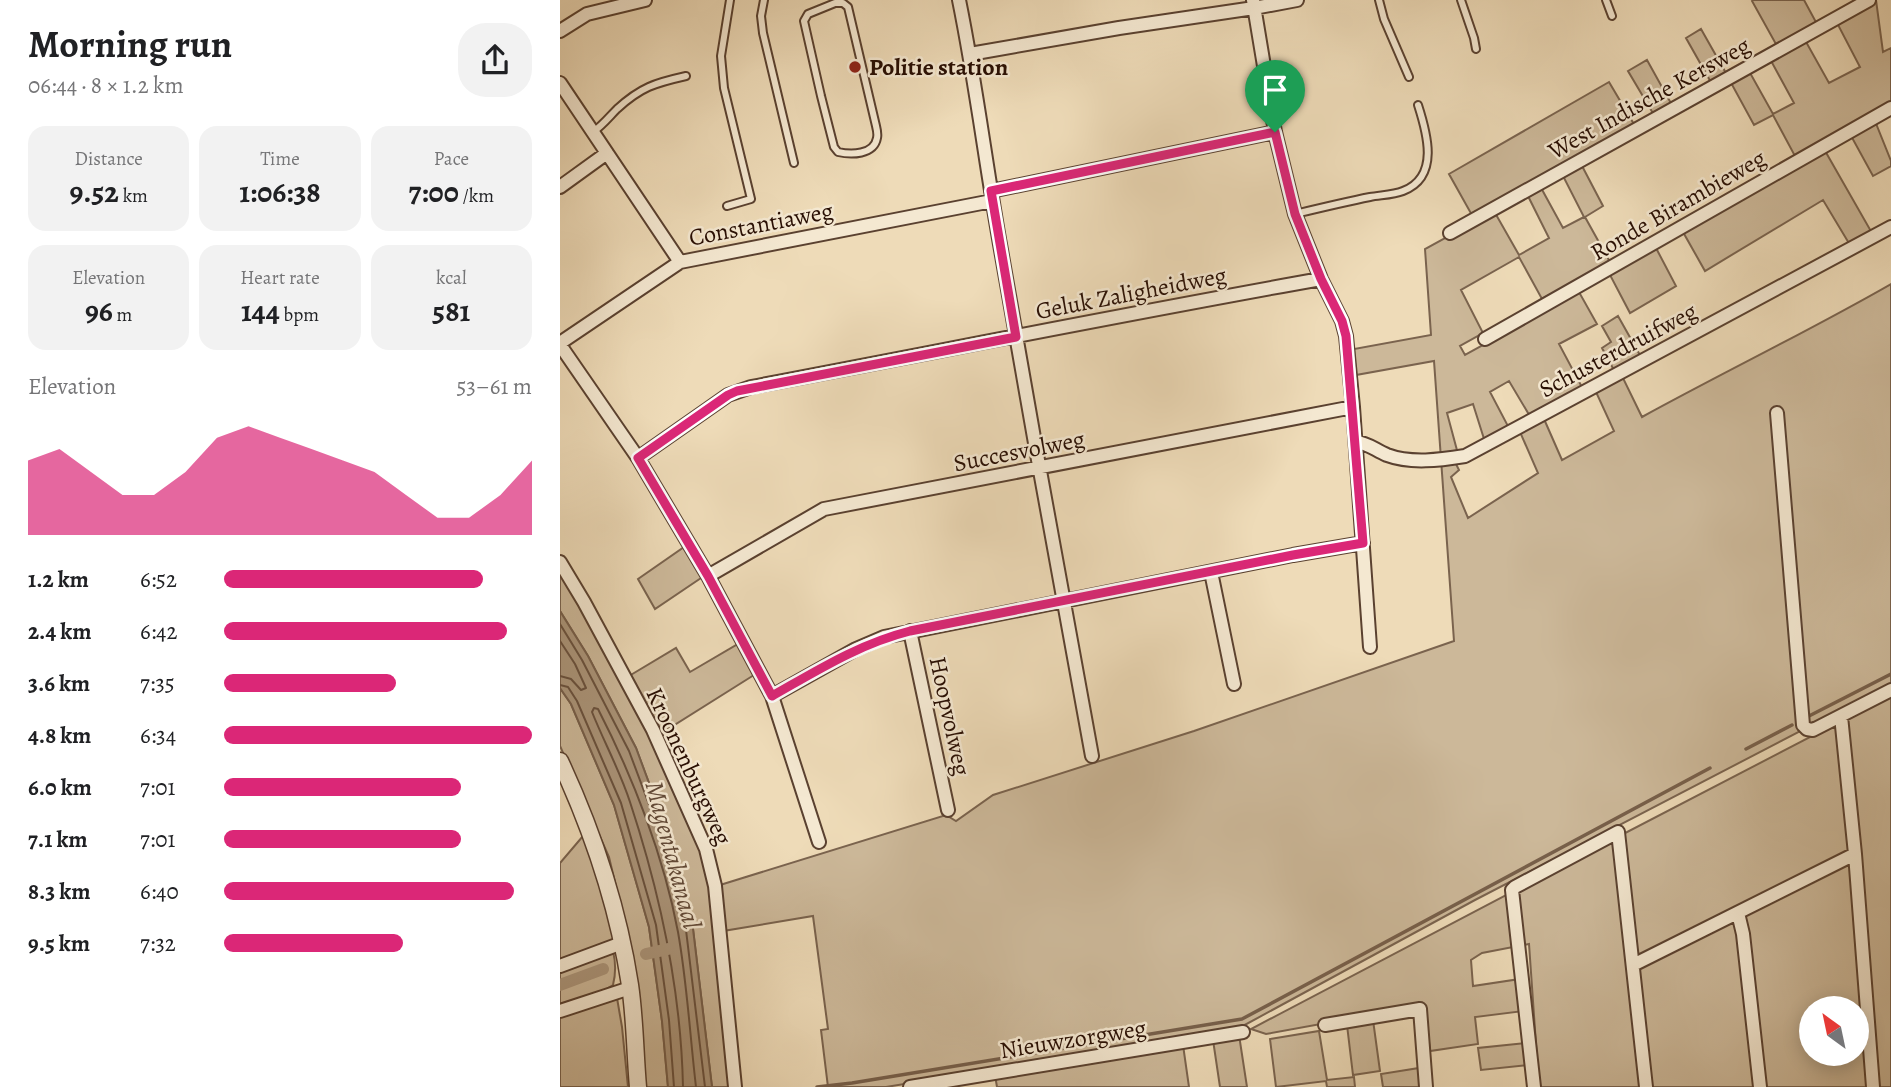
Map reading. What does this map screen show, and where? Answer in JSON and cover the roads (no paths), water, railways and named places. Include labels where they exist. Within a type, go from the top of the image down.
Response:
[{"type":"street","points":[[560,31],[587,15],[645,0]]},
{"type":"street","points":[[959,0],[1016,337],[1092,755]]},
{"type":"street","points":[[970,54],[1253,4],[1297,0]]},
{"type":"street","name":"West Indische Kersweg","points":[[1450,233],[1869,0]]},
{"type":"street","points":[[1253,4],[1275,132],[1295,214],[1346,336],[1370,647]]},
{"type":"street","points":[[560,83],[680,262]]},
{"type":"street","name":"Ronde Birambieweg","points":[[1485,339],[1891,108]]},
{"type":"street","name":"Constantiaweg","points":[[560,344],[680,262],[992,196],[1275,132]]},
{"type":"street","points":[[560,187],[607,153]]},
{"type":"street","name":"Schusterdruifweg","points":[[1356,442],[1367,444],[1387,455],[1414,460],[1443,460],[1465,456],[1891,227]]},
{"type":"street","name":"Geluk Zaligheidweg","points":[[638,458],[737,391],[1072,324],[1321,279]]},
{"type":"street","points":[[560,344],[638,458],[708,576],[772,696],[820,842]]},
{"type":"street","name":"Succesvolweg","points":[[708,576],[824,509],[1353,407]]},
{"type":"street","points":[[1777,413],[1803,725],[1813,730],[1891,690]]},
{"type":"street","points":[[772,696],[856,649],[910,631],[1363,543]]},
{"type":"street","name":"Kroonenburgweg","points":[[560,562],[653,730],[706,849],[715,886],[736,1087]]},
{"type":"street","points":[[1212,572],[1234,684]]},
{"type":"street","name":"Hoopvolweg","points":[[910,631],[948,810]]},
{"type":"street","points":[[1841,716],[1873,1087]]},
{"type":"street","points":[[560,761],[600,858],[622,943],[630,988],[638,1087]]},
{"type":"street","points":[[1534,1087],[1511,890],[1618,832],[1646,1087]]},
{"type":"street","points":[[1633,965],[1855,854]]},
{"type":"street","points":[[1738,913],[1760,1087]]},
{"type":"street","points":[[560,965],[622,943]]},
{"type":"street","points":[[560,1011],[630,988]]},
{"type":"street","points":[[1325,1025],[1420,1009],[1426,1087]]},
{"type":"street","name":"Nieuwzorgweg","points":[[910,1087],[1244,1032]]},
{"type":"lane","points":[[727,206],[751,199],[724,88],[721,56],[730,0]]},
{"type":"lane","points":[[764,0],[761,16],[763,33],[794,163]]},
{"type":"lane","points":[[812,0],[816,10]]},
{"type":"lane","points":[[1379,0],[1384,19],[1409,77]]},
{"type":"lane","points":[[1461,0],[1476,49]]},
{"type":"lane","points":[[1606,0],[1612,16]]},
{"type":"lane","points":[[835,3],[843,3],[848,7],[877,137],[874,145],[856,155],[838,152],[834,147],[804,21],[808,14],[816,10],[835,3]]},
{"type":"lane","points":[[593,132],[643,88],[686,76]]},
{"type":"lane","points":[[1295,214],[1402,191],[1419,181],[1424,172],[1428,150],[1426,130],[1418,104]]},
{"type":"water","name":"Magentakanaal","points":[[560,611],[588,656],[636,748],[672,845],[693,929],[712,1087],[668,1087],[649,927],[614,805],[571,704],[560,688]]},
{"type":"waterway","points":[[1809,716],[1891,674]]},
{"type":"waterway","points":[[1746,749],[1792,725]]},
{"type":"waterway","points":[[817,1087],[1242,1019],[1710,768]]},
{"type":"waterway","points":[[646,954],[668,949]]},
{"type":"waterway","points":[[560,985],[603,969]]},
{"type":"place","name":"Politie station","points":[[855,67]]}]
